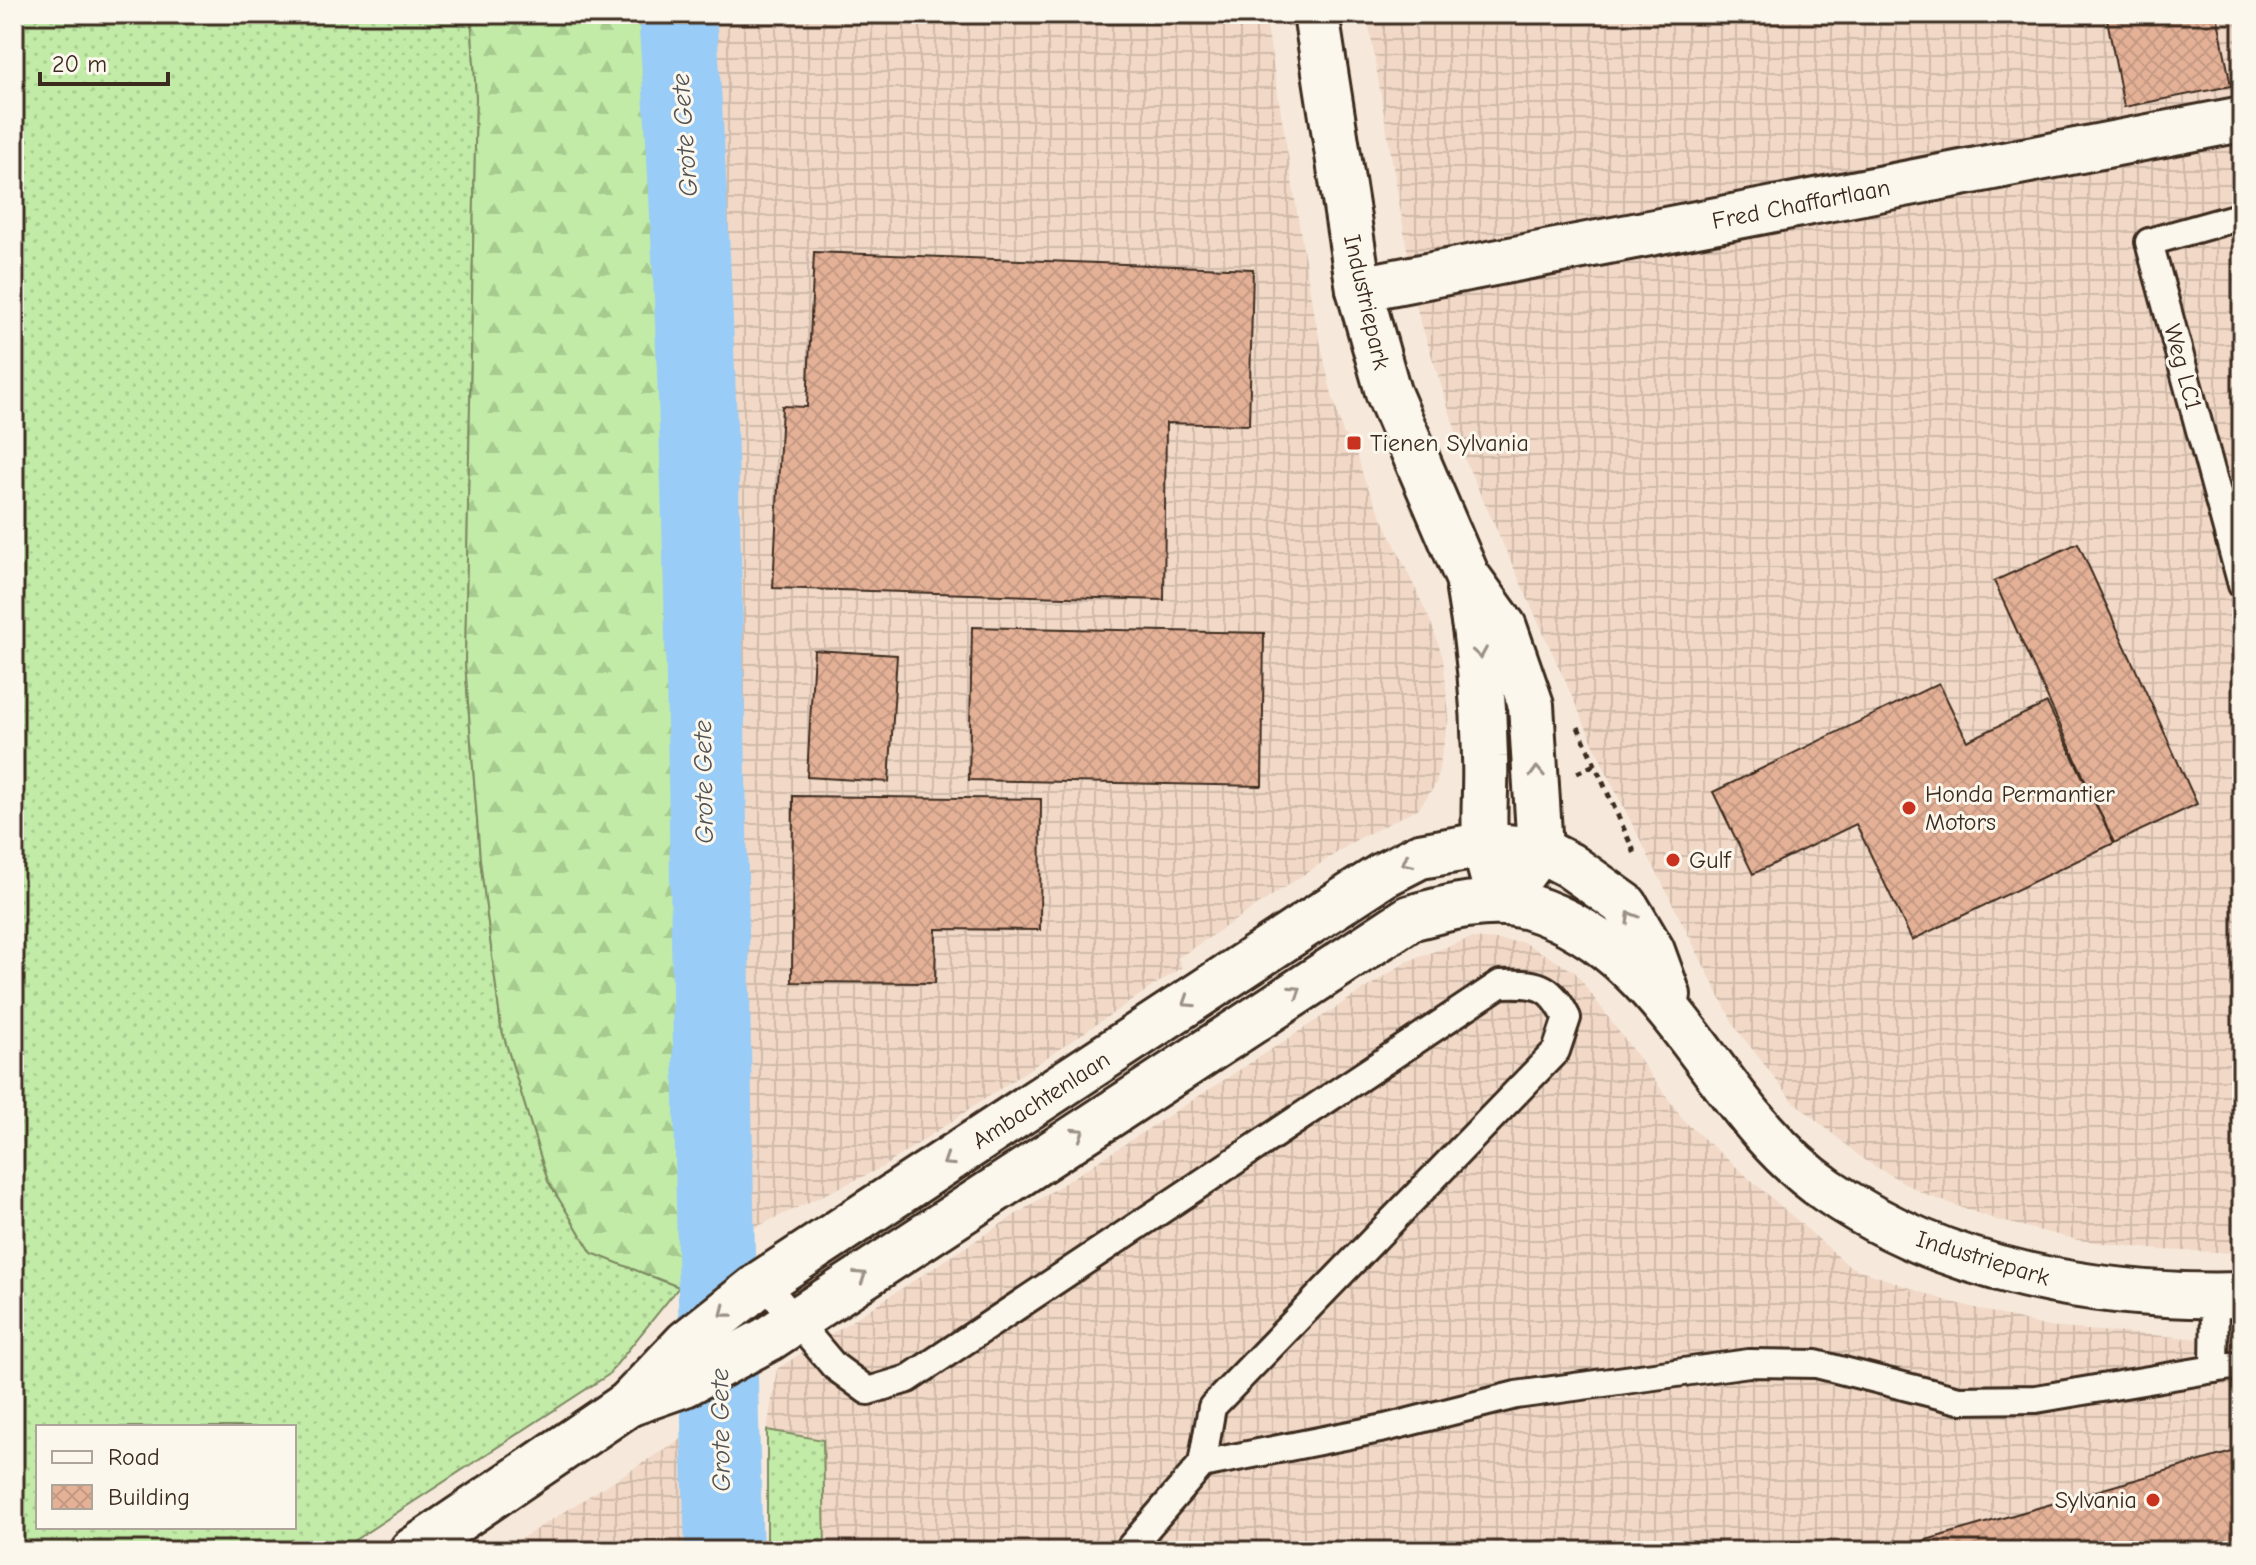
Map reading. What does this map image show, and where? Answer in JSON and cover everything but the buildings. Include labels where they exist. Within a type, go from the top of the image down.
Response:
[{"type":"street","name":"Industriepark","points":[[1316,14],[1359,289],[1388,392],[1467,576],[1504,627],[1531,705],[1540,850]]},
{"type":"street","name":"Fred Chaffartlaan","points":[[1359,289],[2242,119]]},
{"type":"street","name":"Industriepark","points":[[1467,576],[1481,663],[1486,761],[1483,845],[1501,904],[1528,907],[1583,932],[1632,969],[1674,1013],[1727,1091],[1754,1124],[1814,1180],[1866,1215],[1959,1255],[2031,1275],[2123,1292],[2228,1296]]},
{"type":"street","name":"Industriepark","points":[[1483,845],[1540,850],[1569,865],[1625,905],[1652,951],[1674,1013]]},
{"type":"street","name":"Ambachtenlaan","points":[[412,1551],[686,1363],[763,1282],[1383,875],[1420,856],[1483,845]]},
{"type":"street","points":[[1501,904],[1540,850]]},
{"type":"street","name":"Ambachtenlaan","points":[[686,1363],[782,1329],[1410,918],[1454,906],[1501,904]]},
{"type":"lane","name":"Weg LC1","points":[[2242,216],[2149,242],[2242,585]]},
{"type":"lane","points":[[763,1282],[782,1329],[868,1391],[908,1379],[1500,984],[1532,983],[1556,995],[1567,1018],[1556,1051],[1212,1407],[1202,1464],[1127,1551]]},
{"type":"lane","points":[[2214,1369],[2228,1296]]},
{"type":"lane","points":[[1202,1464],[1370,1431],[1516,1395],[1749,1363],[1816,1364],[1959,1400],[2036,1399],[2231,1366],[2242,1369]]},
{"type":"shaded area","points":[[677,14],[1265,14],[1312,304],[1330,387],[1343,433],[1354,443],[1364,479],[1430,620],[1443,658],[1449,716],[1436,784],[1419,808],[1356,840],[1178,958],[1182,967],[883,1167],[716,1246],[707,776],[690,198]]},
{"type":"shaded area","points":[[1367,14],[2242,14],[2242,1253],[2159,1250],[2078,1240],[1997,1220],[1926,1195],[1864,1160],[1791,1099],[1735,1027],[1609,778],[1465,460],[1418,313]]},
{"type":"shaded area","points":[[1471,938],[1523,942],[1575,972],[1686,1123],[1849,1266],[1941,1299],[2048,1327],[2242,1342],[2242,1551],[825,1551],[823,1440],[767,1430],[777,1369],[1408,961]]},
{"type":"shaded area","points":[[689,1434],[691,1551],[501,1551]]},
{"type":"green space","points":[[14,14],[471,14],[476,97],[465,662],[480,859],[501,1027],[548,1181],[592,1253],[679,1287],[608,1375],[338,1551],[14,1551]]},
{"type":"green space","points":[[471,14],[677,14],[687,168],[699,476],[716,1246],[679,1287],[592,1253],[548,1181],[501,1027],[480,859],[465,662],[476,97]]},
{"type":"green space","points":[[767,1430],[823,1440],[825,1551],[767,1551]]},
{"type":"waterway","name":"Grote Gete","points":[[677,14],[689,206],[703,590],[724,1551]]},
{"type":"place","name":"Tienen Sylvania","points":[[1354,443]]},
{"type":"place","name":"Honda Permantier Motors","points":[[1909,808]]},
{"type":"place","name":"Gulf","points":[[1673,860]]},
{"type":"place","name":"Sylvania","points":[[2153,1500]]}]
